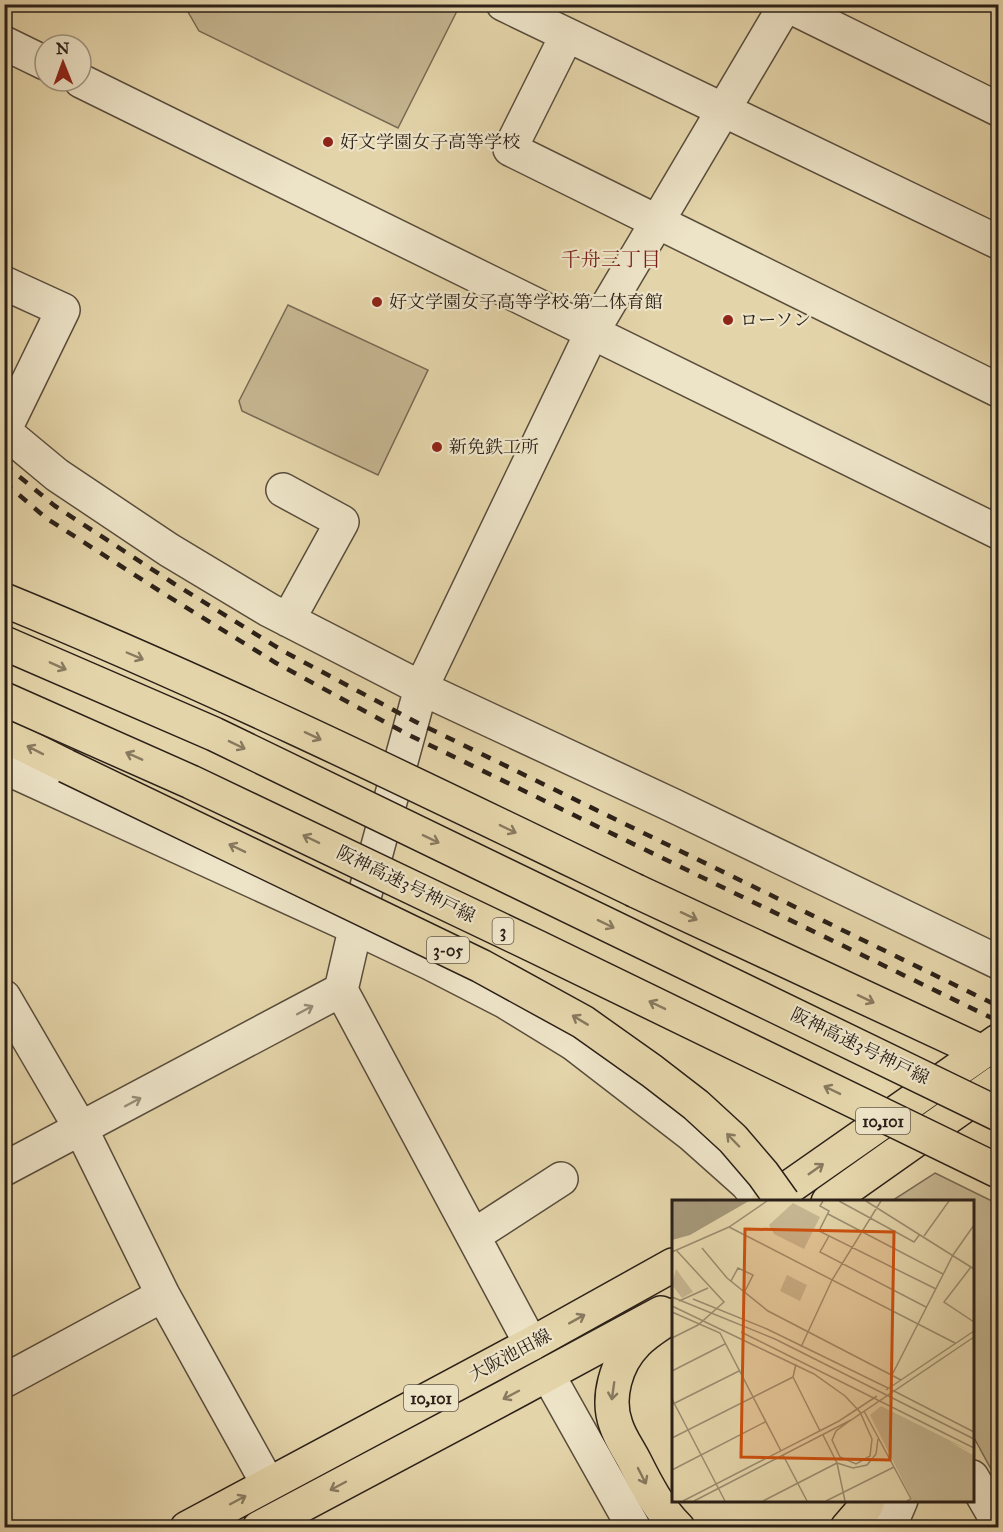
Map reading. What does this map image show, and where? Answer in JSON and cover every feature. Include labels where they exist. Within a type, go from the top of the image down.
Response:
[{"type":"main road","points":[[4,600],[309,734],[636,891],[993,1051]]},
{"type":"main road","name":"阪神高速3号神戸線","points":[[4,642],[214,734],[999,1113]]},
{"type":"main road","name":"阪神高速3号神戸線","points":[[4,699],[202,787],[999,1170]]},
{"type":"main road","name":"3-05","points":[[4,735],[481,966],[583,1022],[696,1105],[733,1139],[782,1200]]},
{"type":"main road","name":"10,101","points":[[771,1200],[993,1051]]},
{"type":"main road","name":"10,101","points":[[831,1200],[999,1083]]},
{"type":"main road","name":"大阪池田線","points":[[187,1527],[531,1344],[672,1266]]},
{"type":"main road","name":"大阪池田線","points":[[279,1523],[672,1307]]},
{"type":"main road","points":[[672,1316],[636,1342],[622,1361],[615,1380],[612,1404],[615,1424],[648,1488],[668,1518],[678,1527]]},
{"type":"main road","points":[[847,1527],[867,1502]]},
{"type":"street","points":[[503,4],[999,242]]},
{"type":"street","points":[[531,1344],[341,990],[421,688],[592,332],[786,5],[999,109]]},
{"type":"street","points":[[567,35],[510,149],[999,390]]},
{"type":"street","points":[[4,43],[33,57]]},
{"type":"street","points":[[93,87],[999,532]]},
{"type":"street","points":[[4,283],[63,310],[4,431],[57,475],[151,537],[288,620],[421,688],[999,962]]},
{"type":"street","points":[[283,490],[342,522],[288,620]]},
{"type":"street","points":[[4,767],[356,928],[504,1001],[574,1044],[692,1136],[747,1184],[759,1200]]},
{"type":"street","points":[[4,1169],[341,990]]},
{"type":"street","points":[[4,997],[14,1035],[81,1129],[163,1295],[268,1484]]},
{"type":"street","points":[[473,1236],[561,1179]]},
{"type":"street","points":[[4,1381],[163,1295]]},
{"type":"street","points":[[548,1375],[634,1527]]},
{"type":"street","points":[[973,1479],[999,1522]]},
{"type":"street","points":[[887,1527],[900,1502]]},
{"type":"shaded area","points":[[184,5],[460,5],[398,128],[199,31]]},
{"type":"shaded area","points":[[288,305],[428,370],[378,475],[242,411],[239,401]]},
{"type":"shaded area","points":[[935,1173],[998,1204],[998,1482],[973,1436],[973,1200],[893,1200]]},
{"type":"railway","points":[[4,464],[55,506],[283,651],[416,722],[998,1006]]},
{"type":"railway","points":[[4,482],[46,518],[276,663],[409,735],[998,1021]]},
{"type":"place","name":"好文学園女子高等学校","points":[[328,142]]},
{"type":"place","name":"好文学園女子高等学校 第二体育館","points":[[377,302]]},
{"type":"place","name":"ローソン","points":[[728,320]]},
{"type":"place","name":"新免鉄工所","points":[[437,447]]},
{"type":"district","name":"千舟三丁目","points":[[611,259]]}]
